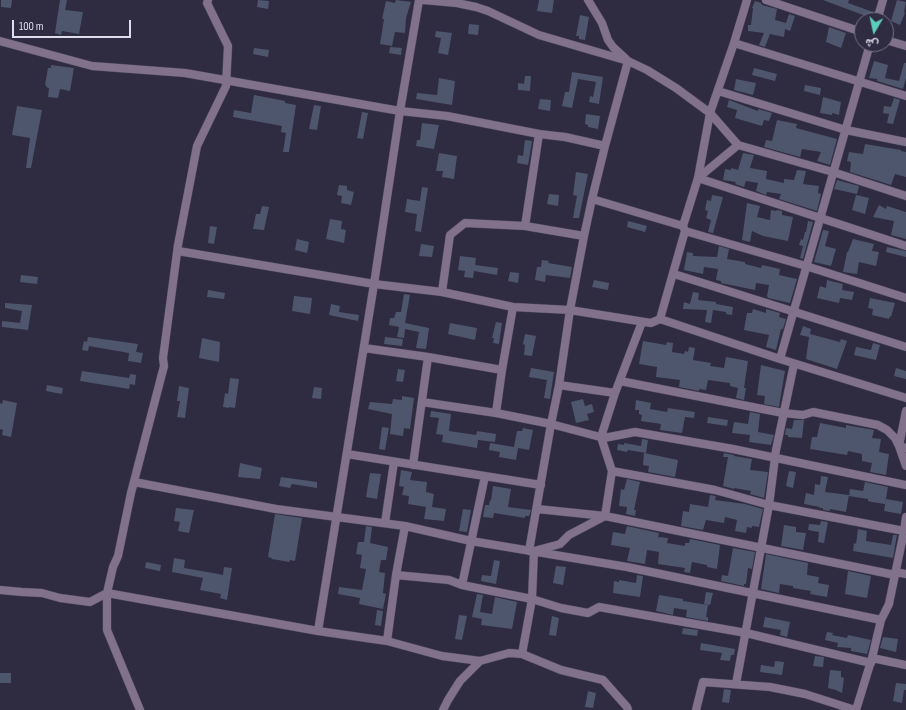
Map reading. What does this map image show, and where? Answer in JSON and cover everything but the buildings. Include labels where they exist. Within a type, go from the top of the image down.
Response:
[{"type":"street","points":[[140,710],[107,630],[107,593],[113,567],[118,556],[134,482],[164,366],[163,358],[180,230],[197,146],[227,81],[228,46],[207,3],[208,0]]},
{"type":"street","points":[[318,631],[364,348],[400,111],[420,0]]},
{"type":"street","points":[[423,0],[457,3],[476,7],[538,35],[628,61],[647,70],[676,88],[710,113],[738,144],[833,172],[906,196]]},
{"type":"street","points":[[588,0],[602,23],[608,40],[613,47],[628,61]]},
{"type":"street","points":[[178,251],[374,284],[442,292],[513,306],[570,310],[651,324],[660,318],[674,274],[684,229],[698,178],[710,113],[747,0]]},
{"type":"street","points":[[766,0],[854,29]]},
{"type":"street","points":[[879,12],[883,0]]},
{"type":"street","points":[[0,41],[92,66],[185,74],[400,111],[447,116],[540,134],[566,137],[605,146]]},
{"type":"street","points":[[894,42],[906,46]]},
{"type":"street","points":[[734,43],[906,96]]},
{"type":"street","points":[[780,360],[868,52]]},
{"type":"street","points":[[522,654],[532,599],[532,551],[537,508],[559,385],[570,310],[592,199],[628,61]]},
{"type":"street","points":[[718,91],[846,130],[906,142]]},
{"type":"street","points":[[525,226],[540,134]]},
{"type":"street","points":[[698,178],[738,144]]},
{"type":"street","points":[[698,178],[906,246]]},
{"type":"street","points":[[592,199],[906,298]]},
{"type":"street","points":[[442,292],[450,235],[465,223],[525,226],[584,236]]},
{"type":"street","points":[[674,274],[906,347]]},
{"type":"street","points":[[496,413],[513,306]]},
{"type":"street","points":[[660,318],[780,360],[906,398]]},
{"type":"street","points":[[605,516],[612,471],[601,437],[615,393],[642,322]]},
{"type":"street","points":[[364,348],[502,370]]},
{"type":"street","points":[[413,465],[428,357]]},
{"type":"street","points":[[736,684],[762,548],[775,458],[794,364]]},
{"type":"street","points":[[620,381],[784,413],[803,416],[813,412],[878,425],[887,430],[902,447]]},
{"type":"street","points":[[559,385],[615,393]]},
{"type":"street","points":[[422,402],[496,413],[551,424],[604,438],[635,432],[732,449],[906,485]]},
{"type":"street","points":[[906,411],[902,447],[906,466]]},
{"type":"street","points":[[347,454],[541,485]]},
{"type":"street","points":[[385,523],[394,462]]},
{"type":"street","points":[[612,471],[715,490],[769,505],[904,531]]},
{"type":"street","points":[[462,585],[485,476]]},
{"type":"street","points":[[134,482],[276,509],[405,526],[471,541],[627,567],[881,620]]},
{"type":"street","points":[[537,508],[605,516],[895,574],[906,574]]},
{"type":"street","points":[[532,551],[560,544],[569,535],[605,516]]},
{"type":"street","points":[[696,710],[703,682],[770,687],[805,694],[855,710],[871,660],[881,620],[888,604],[906,517]]},
{"type":"street","points":[[388,641],[396,575],[405,526]]},
{"type":"street","points":[[396,575],[449,580],[462,585],[532,599],[561,608],[588,612],[599,607],[746,633],[871,660],[906,665]]},
{"type":"street","points":[[0,590],[42,593],[60,598],[90,602],[107,593],[318,631],[388,641],[442,656],[480,661],[509,653],[522,654],[560,670],[603,680],[628,710]]},
{"type":"street","points":[[444,710],[448,700],[460,681],[480,661]]}]
